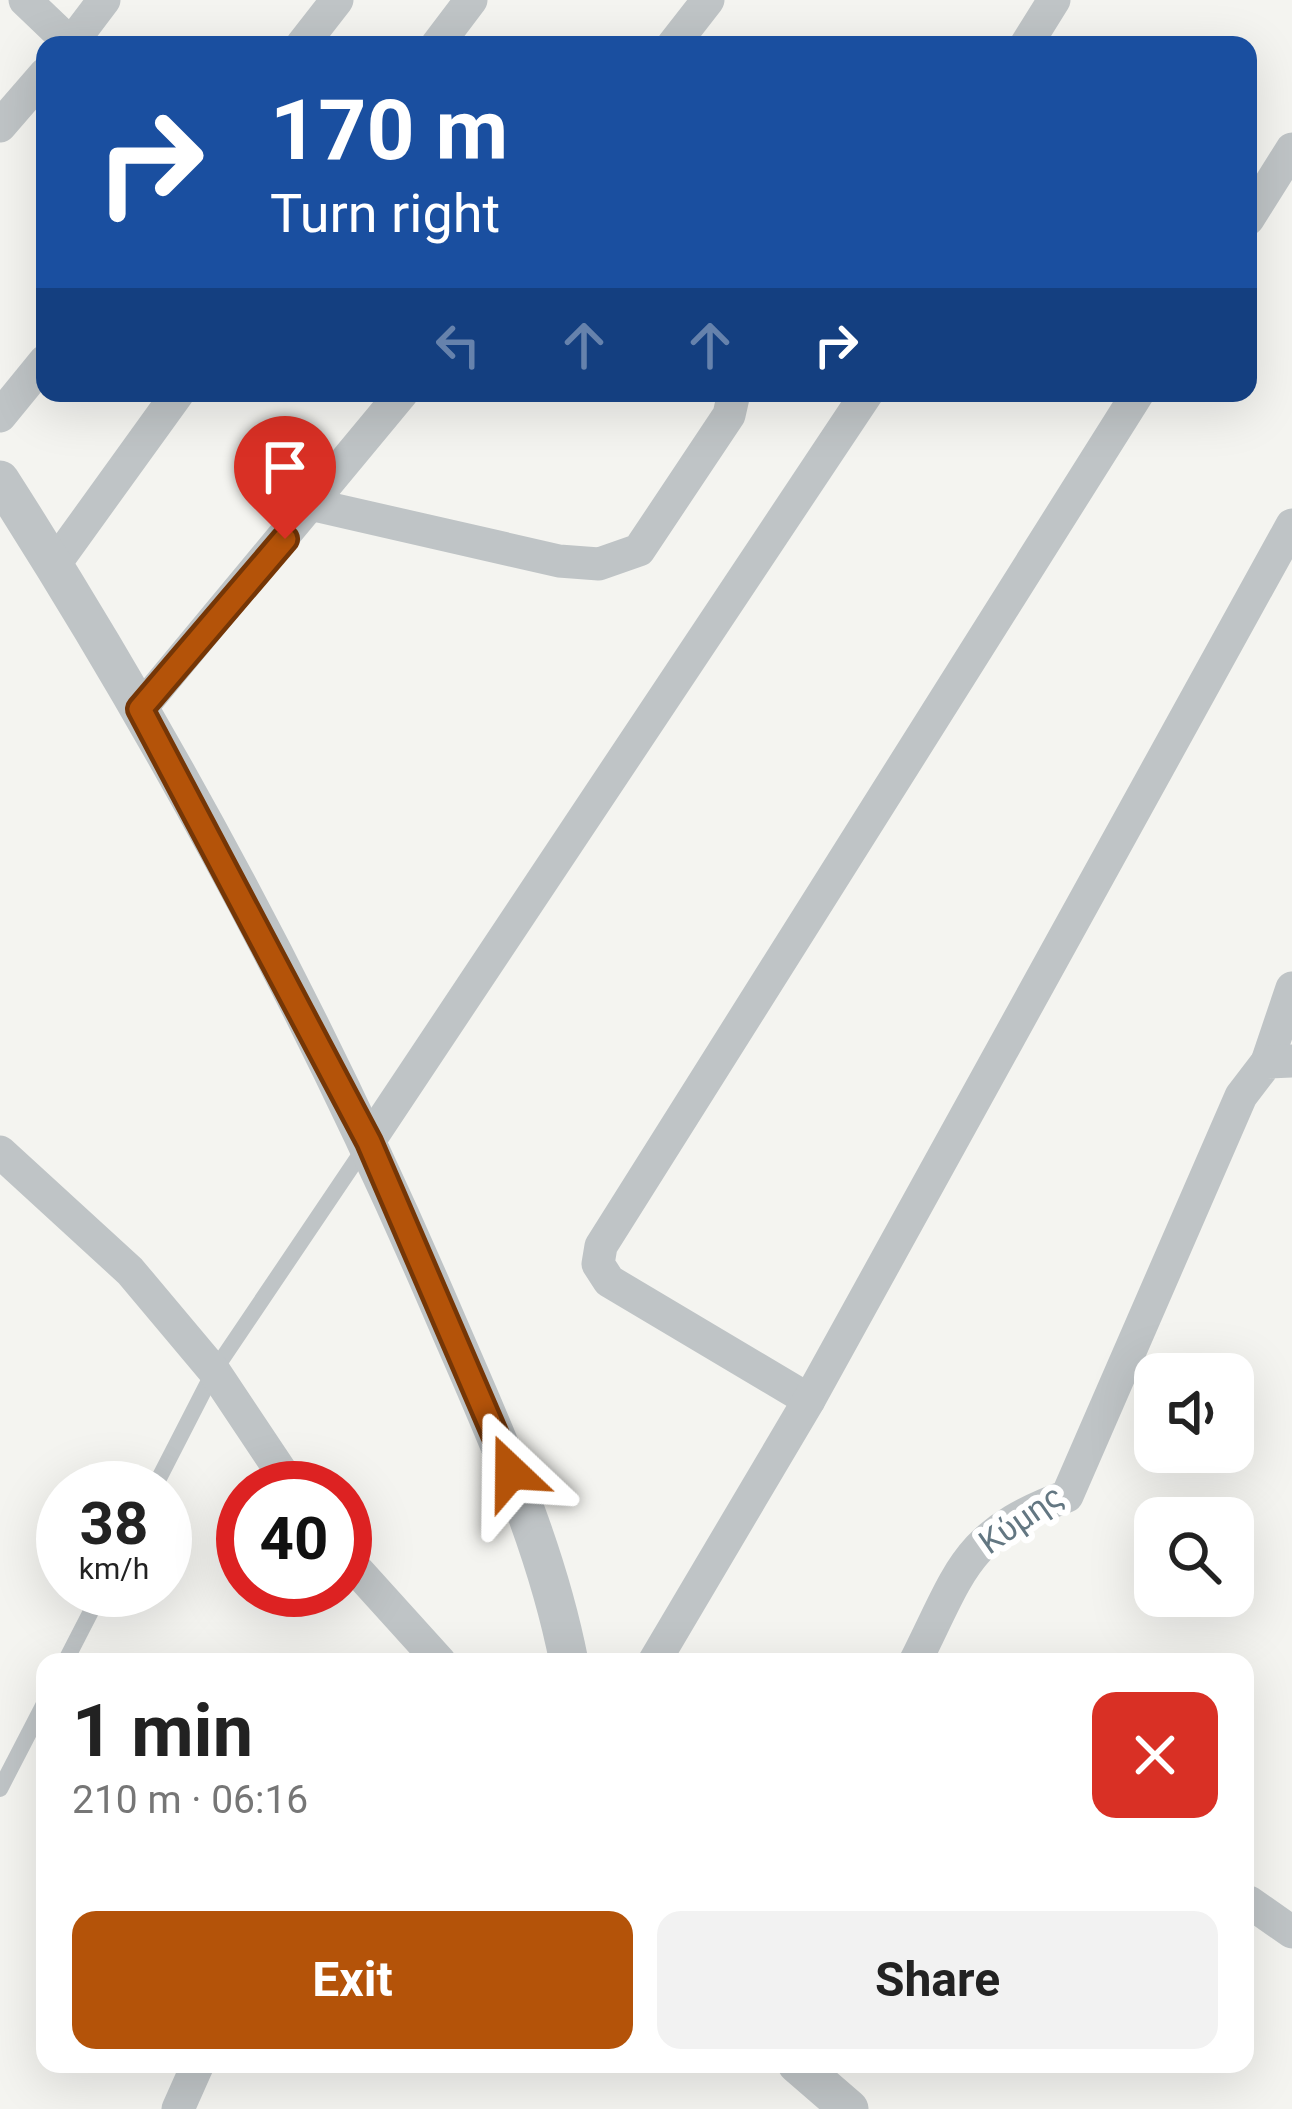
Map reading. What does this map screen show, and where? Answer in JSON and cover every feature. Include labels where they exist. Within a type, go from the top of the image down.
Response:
[{"type":"street","points":[[25,0],[62,36]]},
{"type":"street","points":[[76,36],[104,0]]},
{"type":"street","points":[[309,36],[337,0]]},
{"type":"street","points":[[443,36],[471,0]]},
{"type":"street","points":[[680,36],[708,0]]},
{"type":"street","points":[[1032,36],[1054,0]]},
{"type":"street","points":[[0,126],[36,84]]},
{"type":"street","points":[[1257,205],[1292,149]]},
{"type":"street","points":[[0,416],[36,372]]},
{"type":"street","points":[[54,565],[172,402]]},
{"type":"street","points":[[140,709],[314,505],[394,402]]},
{"type":"street","points":[[314,505],[559,561],[599,564],[639,550],[729,415],[732,402]]},
{"type":"street","points":[[369,1142],[861,402]]},
{"type":"street","points":[[809,1400],[609,1281],[598,1264],[601,1246],[1132,402]]},
{"type":"street","points":[[0,479],[140,709],[369,1142],[523,1501],[559,1610],[567,1653]]},
{"type":"street","points":[[659,1653],[809,1400],[1292,525]]},
{"type":"street","name":"Κύμης","points":[[920,1653],[970,1555],[989,1533],[1067,1496],[1241,1096],[1279,1061],[1292,988]]},
{"type":"street","points":[[0,1152],[130,1271],[214,1372],[274,1461]]},
{"type":"street","points":[[372,1587],[432,1653]]},
{"type":"street","points":[[1254,1905],[1292,1932]]},
{"type":"street","points":[[178,2109],[194,2073]]},
{"type":"street","points":[[807,2073],[849,2109]]},
{"type":"lane","points":[[168,1461],[214,1372],[369,1142]]},
{"type":"lane","points":[[70,1653],[88,1617]]},
{"type":"lane","points":[[0,1789],[36,1719]]},
{"type":"route","points":[[285,539],[140,709],[369,1142],[511,1472]]}]
